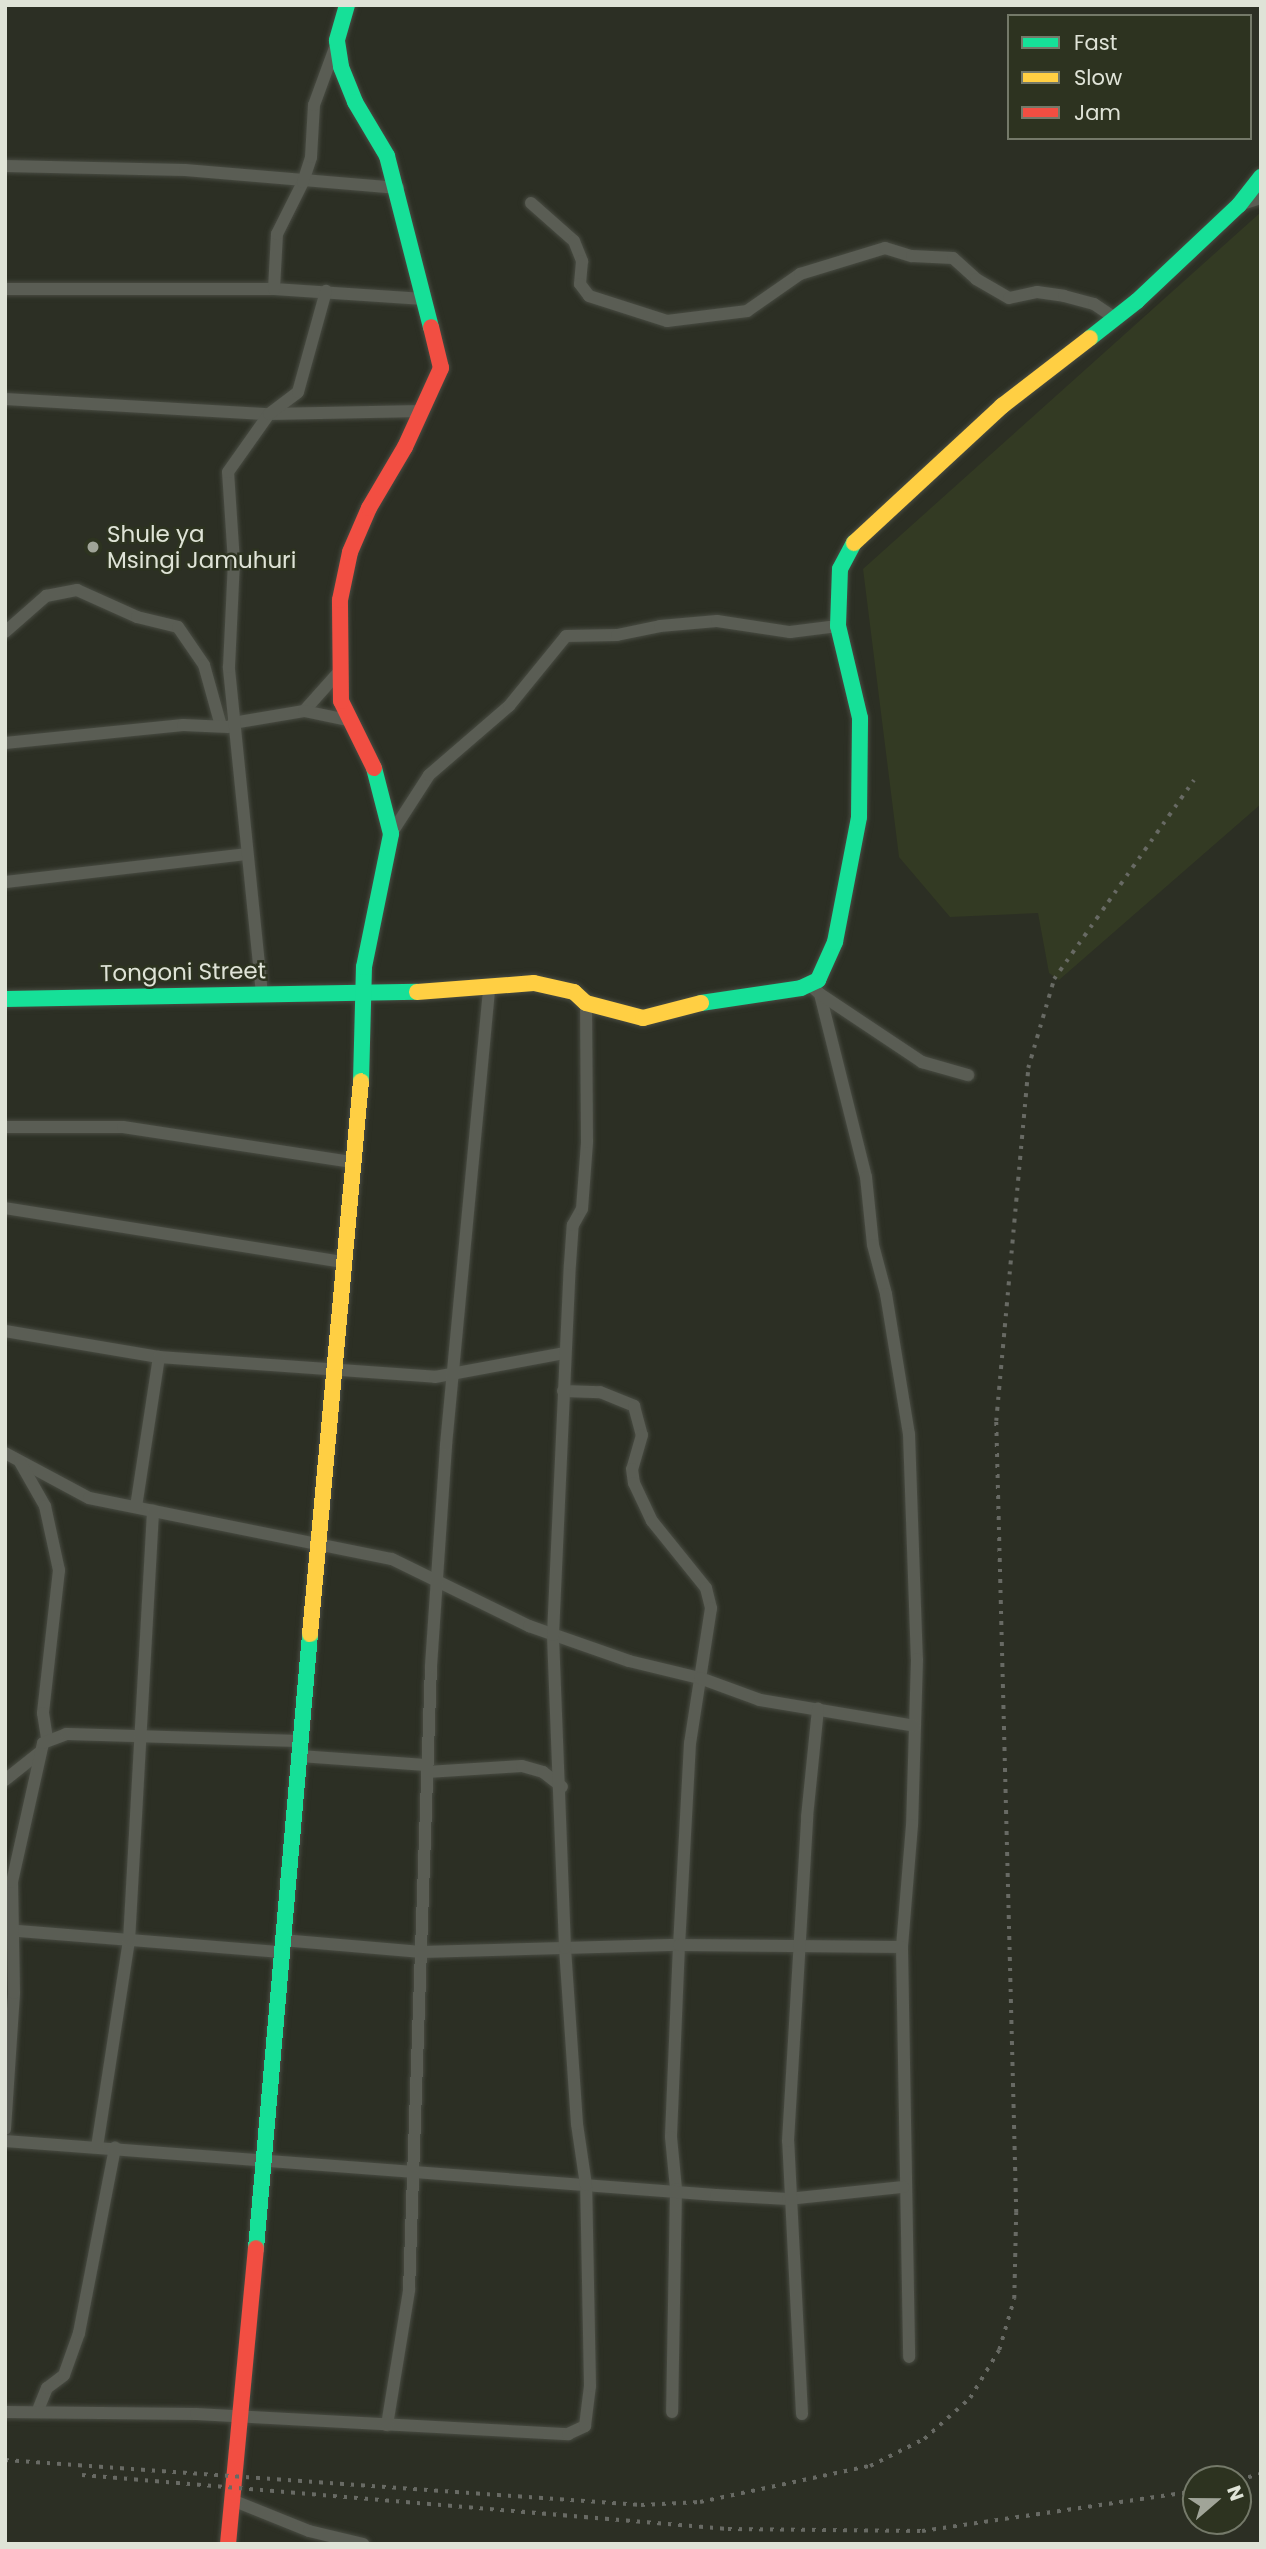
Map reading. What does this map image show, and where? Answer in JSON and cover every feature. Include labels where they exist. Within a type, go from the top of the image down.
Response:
[{"type":"street","points":[[274,289],[277,234],[303,182],[311,157],[314,105],[337,41],[346,5]]},
{"type":"street","points":[[337,41],[345,82],[387,156],[398,188],[441,368],[350,552],[340,600],[337,674],[347,720],[373,762],[391,834]]},
{"type":"street","points":[[5,166],[185,170],[398,188]]},
{"type":"street","points":[[909,2357],[903,2186],[902,1947],[915,1726],[916,1597],[907,1410],[873,1245],[866,1177],[815,990],[835,942],[859,817],[860,718],[838,626],[840,569],[849,547],[1002,406],[1116,319],[1238,205],[1261,177]]},
{"type":"street","points":[[1238,205],[1261,198]]},
{"type":"street","points":[[531,203],[574,241],[582,261],[580,284],[589,296],[667,321],[747,311],[800,274],[885,248],[912,256],[953,258],[976,279],[1009,298],[1037,292],[1064,296],[1094,304],[1116,319]]},
{"type":"street","points":[[5,289],[326,290],[424,299]]},
{"type":"street","points":[[262,994],[229,725],[233,495],[228,472],[269,414],[292,399],[301,387],[326,290]]},
{"type":"street","points":[[5,399],[269,414],[422,411]]},
{"type":"street","points":[[5,632],[46,596],[76,590],[137,617],[178,627],[204,665],[229,725]]},
{"type":"street","points":[[228,2544],[243,2420],[262,2160],[364,1036],[363,967],[391,834],[429,775],[509,706],[566,636],[617,635],[660,625],[717,621],[790,632],[838,626]]},
{"type":"street","points":[[304,711],[337,674]]},
{"type":"street","points":[[5,743],[183,725],[229,725],[304,711],[347,720]]},
{"type":"street","points":[[5,882],[246,854]]},
{"type":"street","points":[[387,2425],[410,2290],[427,1768],[437,1578],[489,986]]},
{"type":"street","name":"Tongoni Street","points":[[5,999],[262,994],[362,996],[489,986],[555,986],[574,992],[586,1003],[643,1018],[727,996],[815,990]]},
{"type":"street","points":[[815,990],[922,1062],[968,1075]]},
{"type":"street","points":[[5,2412],[38,2410],[568,2434],[582,2429],[590,2386],[586,2185],[577,2124],[565,1948],[562,1787],[553,1635],[564,1353],[573,1225],[582,1209],[587,1142],[586,1003]]},
{"type":"street","points":[[5,1127],[123,1127],[352,1162]]},
{"type":"street","points":[[5,1208],[344,1262]]},
{"type":"street","points":[[5,1331],[159,1357],[455,1376],[564,1353]]},
{"type":"street","points":[[136,1507],[159,1357]]},
{"type":"street","points":[[563,1391],[600,1392],[625,1398],[634,1406],[642,1435],[632,1469],[634,1483],[646,1513],[709,1597],[707,1650],[690,1743],[678,1945],[671,2137],[676,2189],[672,2412]]},
{"type":"street","points":[[5,1453],[76,1493],[319,1547],[392,1559],[553,1635],[629,1661],[700,1678],[760,1700],[915,1726]]},
{"type":"street","points":[[5,2129],[14,1993],[9,1930],[15,1860],[39,1753],[47,1739],[43,1713],[59,1570],[45,1506],[18,1458]]},
{"type":"street","points":[[97,2147],[129,1941],[153,1511]]},
{"type":"street","points":[[802,2414],[788,2199],[807,1817],[818,1709]]},
{"type":"street","points":[[47,1739],[66,1734],[301,1749],[427,1768],[522,1766],[543,1772],[562,1787]]},
{"type":"street","points":[[5,1780],[39,1753]]},
{"type":"street","points":[[9,1930],[129,1941],[421,1952],[678,1945],[902,1947]]},
{"type":"street","points":[[5,2141],[115,2147],[414,2173],[676,2189],[788,2199],[903,2186]]},
{"type":"street","points":[[38,2410],[47,2388],[64,2375],[79,2333],[115,2147]]},
{"type":"street","points":[[232,2500],[309,2531],[363,2544]]},
{"type":"street","points":[[309,2531],[316,2544]]},
{"type":"shaded area","points":[[1261,212],[1261,804],[1059,980],[1049,973],[1038,913],[950,917],[899,857],[863,569]]},
{"type":"railway","points":[[5,2460],[641,2505],[700,2502],[870,2466],[924,2439],[970,2398],[999,2350],[1014,2299],[1016,2213],[996,1421],[1028,1068],[1054,979],[1194,780]]},
{"type":"railway","points":[[1252,2476],[1261,2474]]},
{"type":"railway","points":[[82,2475],[728,2529],[922,2531],[1182,2493]]},
{"type":"traffic: fast","points":[[347,5],[337,41],[341,67],[355,102],[387,156],[431,327]]},
{"type":"traffic: fast","points":[[1090,338],[1137,301],[1239,205],[1261,177]]},
{"type":"traffic: fast","points":[[701,1003],[801,988],[818,980],[835,942],[859,817],[860,718],[838,626],[840,569],[854,543]]},
{"type":"traffic: fast","points":[[361,1081],[364,967],[391,834],[374,768]]},
{"type":"traffic: fast","points":[[5,999],[417,992]]},
{"type":"traffic: fast","points":[[256,2248],[310,1634]]},
{"type":"traffic: slow","points":[[854,543],[1002,406],[1090,338]]},
{"type":"traffic: slow","points":[[417,992],[534,983],[574,992],[586,1003],[643,1018],[701,1003]]},
{"type":"traffic: slow","points":[[310,1634],[361,1081]]},
{"type":"traffic: jam","points":[[374,768],[341,701],[340,600],[350,552],[369,508],[405,447],[441,368],[431,327]]},
{"type":"traffic: jam","points":[[228,2544],[256,2248]]},
{"type":"place","name":"Shule ya Msingi Jamuhuri","points":[[93,547]]}]
